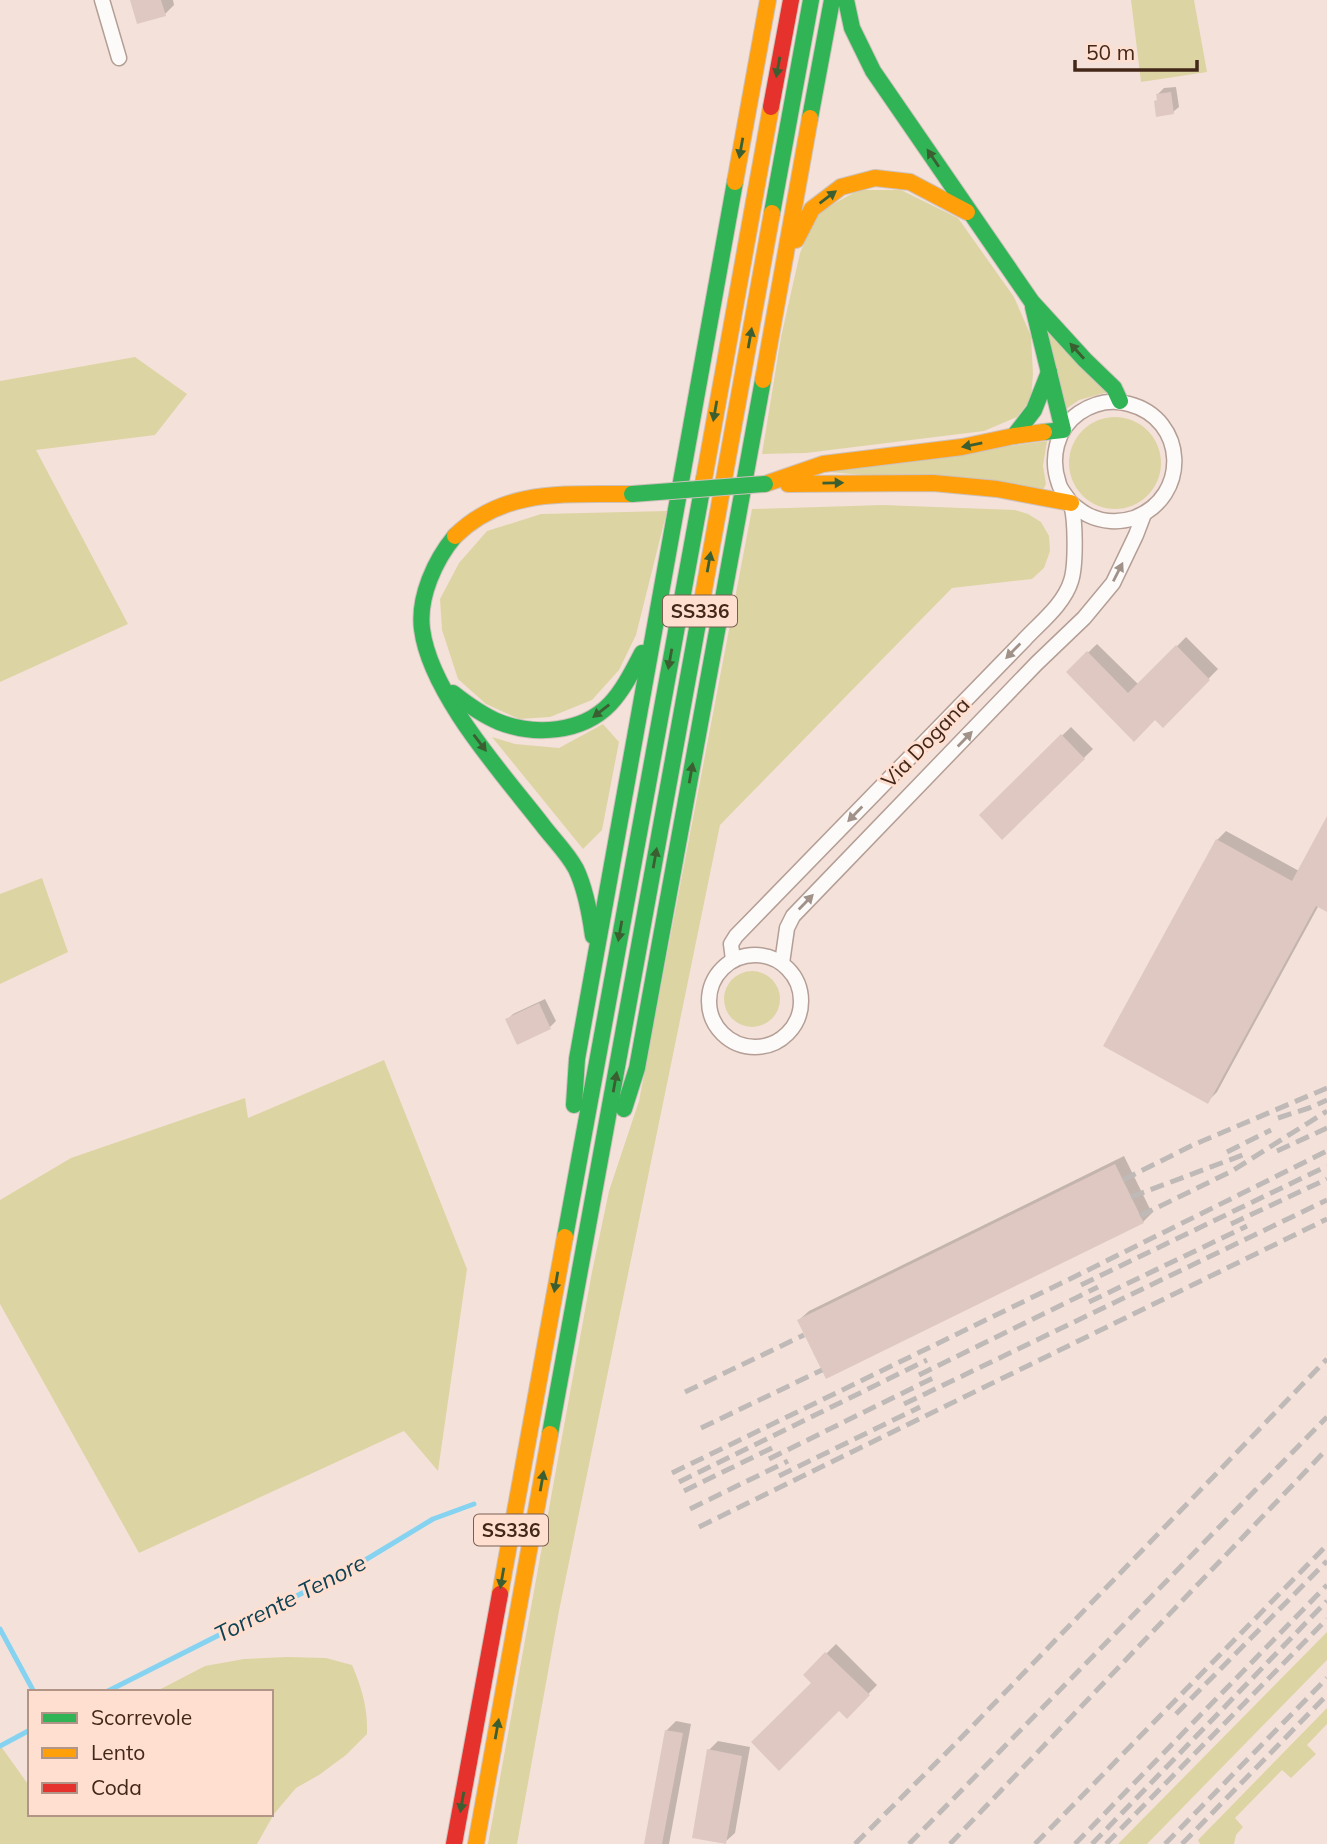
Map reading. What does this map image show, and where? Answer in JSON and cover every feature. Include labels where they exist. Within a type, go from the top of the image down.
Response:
[{"type":"highway","points":[[757,57],[760,0]]},
{"type":"highway","points":[[568,1215],[577,1059],[768,0]]},
{"type":"highway","name":"SS336","points":[[454,1844],[791,0]]},
{"type":"highway","name":"SS336","points":[[476,1844],[811,0]]},
{"type":"highway","points":[[590,1221],[637,1068],[832,0]]},
{"type":"highway","points":[[846,0],[846,12],[855,38],[873,71],[1032,302],[1114,388],[1120,401]]},
{"type":"highway","points":[[763,372],[797,236],[811,209],[841,187],[875,178],[910,182],[972,214]]},
{"type":"highway","points":[[765,484],[823,464],[962,447],[1014,436],[1063,430],[1032,302]]},
{"type":"highway","points":[[1014,436],[1034,410],[1049,372]]},
{"type":"highway","points":[[596,953],[589,908],[576,869],[470,730],[430,661],[422,631],[423,600],[435,565],[454,536],[480,514],[514,501],[765,484],[933,483],[997,489],[1071,503]]},
{"type":"highway","points":[[443,686],[486,716],[524,730],[551,731],[580,725],[607,708],[624,685],[652,635]]},
{"type":"street","points":[[102,0],[119,58]]},
{"type":"street","points":[[1120,401],[1140,407],[1156,418],[1174,449],[1175,465],[1168,488],[1156,506],[1125,521],[1105,521],[1086,515],[1071,503],[1059,486],[1054,467],[1056,448],[1063,430],[1074,416],[1087,407],[1120,401]]},
{"type":"street","name":"Via Dogana","points":[[1071,503],[1075,542],[1074,571],[1068,589],[1060,601],[757,913],[731,944],[733,960],[718,973],[710,989],[709,1005],[715,1025],[726,1037],[747,1047],[760,1047],[776,1042],[791,1030],[802,1005],[797,981],[782,963],[787,928],[793,916],[1037,663],[1084,618],[1113,583],[1144,514]]},
{"type":"street","points":[[733,960],[761,955],[782,963]]},
{"type":"shaded area","points":[[1131,0],[1194,0],[1207,72],[1141,82]]},
{"type":"shaded area","points":[[859,190],[901,190],[958,218],[1014,297],[1031,336],[1031,399],[1017,417],[984,431],[806,453],[762,454],[781,337],[800,253],[812,224],[822,210]]},
{"type":"shaded area","points":[[1044,319],[1108,392],[1079,400],[1063,411]]},
{"type":"shaded area","points":[[135,357],[187,394],[155,435],[36,450],[128,624],[0,682],[0,381]]},
{"type":"shaded area","points":[[1115,417],[1133,421],[1147,431],[1157,445],[1161,463],[1157,481],[1147,495],[1133,505],[1115,509],[1097,505],[1083,495],[1073,481],[1069,463],[1073,445],[1083,431],[1097,421]]},
{"type":"shaded area","points":[[1047,441],[1043,466],[1046,484],[1043,490],[817,471]]},
{"type":"shaded area","points":[[883,505],[1015,510],[1041,522],[1049,536],[1050,551],[1044,568],[1032,579],[952,588],[720,825],[559,1611],[517,1844],[488,1844],[592,1272],[609,1191],[639,1101],[752,509]]},
{"type":"shaded area","points":[[667,511],[636,635],[619,670],[592,700],[550,717],[519,719],[486,704],[458,679],[442,630],[440,599],[459,563],[487,531],[541,514]]},
{"type":"shaded area","points":[[603,724],[619,742],[602,830],[583,849],[492,737],[515,744],[559,748]]},
{"type":"shaded area","points":[[42,878],[68,952],[0,984],[0,894]]},
{"type":"shaded area","points":[[752,971],[763,973],[772,979],[778,988],[778,1010],[772,1019],[763,1025],[752,1027],[741,1025],[732,1019],[726,1010],[724,999],[726,988],[732,979],[741,973]]},
{"type":"shaded area","points":[[384,1060],[467,1269],[438,1471],[404,1431],[139,1553],[0,1304],[0,1200],[71,1158],[245,1098],[248,1118]]},
{"type":"shaded area","points":[[1327,1632],[1327,1660],[1147,1844],[1118,1844]]},
{"type":"shaded area","points":[[326,1658],[352,1665],[364,1699],[367,1734],[346,1755],[296,1788],[273,1816],[273,1690],[159,1690],[205,1666],[244,1659]]},
{"type":"shaded area","points":[[1327,1708],[1327,1724],[1307,1745],[1316,1754],[1291,1778],[1282,1770],[1235,1818],[1243,1827],[1236,1835],[1234,1844],[1200,1844],[1198,1840]]},
{"type":"shaded area","points":[[0,1745],[28,1784],[28,1816],[273,1816],[257,1844],[0,1844]]},
{"type":"building","points":[[130,0],[161,0],[166,16],[137,24]]},
{"type":"building","points":[[1171,92],[1174,114],[1156,117],[1156,94]]},
{"type":"building","points":[[1176,645],[1210,680],[1163,728],[1155,720],[1134,742],[1066,672],[1087,651],[1128,693]]},
{"type":"building","points":[[1061,734],[1085,759],[1002,840],[979,815]]},
{"type":"building","points":[[1327,816],[1327,912],[1316,906],[1208,1104],[1103,1046],[1216,839],[1292,881]]},
{"type":"building","points":[[539,1003],[551,1029],[517,1045],[505,1019]]},
{"type":"building","points":[[1115,1164],[1144,1223],[826,1379],[797,1320]]},
{"type":"building","points":[[825,1652],[870,1695],[847,1719],[839,1711],[779,1771],[751,1742],[811,1683],[803,1675]]},
{"type":"building","points":[[665,1730],[683,1733],[662,1844],[644,1844]]},
{"type":"building","points":[[707,1749],[742,1756],[726,1844],[692,1838]]},
{"type":"waterway","name":"Torrente Tenore","points":[[110,1690],[352,1568],[433,1519],[474,1504]]},
{"type":"waterway","name":"Torrente Tenore","points":[[0,1629],[33,1690]]},
{"type":"waterway","points":[[0,1746],[28,1731]]},
{"type":"railway","points":[[1123,1180],[1193,1145],[1327,1088]]},
{"type":"railway","points":[[1278,1118],[1327,1100]]},
{"type":"railway","points":[[1140,1216],[1232,1171],[1327,1111]]},
{"type":"railway","points":[[1277,1151],[1327,1128]]},
{"type":"railway","points":[[1227,1152],[1271,1130]]},
{"type":"railway","points":[[672,1473],[1327,1151]]},
{"type":"railway","points":[[1131,1197],[1248,1153]]},
{"type":"railway","points":[[1081,1285],[1327,1166]]},
{"type":"railway","points":[[1231,1224],[1327,1179]]},
{"type":"railway","points":[[904,1404],[1327,1200]]},
{"type":"railway","points":[[699,1527],[1327,1219]]},
{"type":"railway","points":[[1089,1302],[1247,1226]]},
{"type":"railway","points":[[919,1375],[1098,1287]]},
{"type":"railway","points":[[685,1392],[804,1335]]},
{"type":"railway","points":[[855,1844],[1327,1359]]},
{"type":"railway","points":[[679,1482],[927,1360]]},
{"type":"railway","points":[[701,1428],[822,1370]]},
{"type":"railway","points":[[769,1459],[935,1377]]},
{"type":"railway","points":[[779,1476],[920,1407]]},
{"type":"railway","points":[[909,1844],[1327,1417]]},
{"type":"railway","points":[[684,1491],[778,1445]]},
{"type":"railway","points":[[950,1844],[1327,1449]]},
{"type":"railway","points":[[690,1509],[788,1461]]},
{"type":"railway","points":[[1035,1844],[1327,1545]]},
{"type":"railway","points":[[1176,1714],[1327,1561]]},
{"type":"railway","points":[[1075,1844],[1327,1585]]},
{"type":"railway","points":[[1092,1844],[1327,1601]]},
{"type":"railway","points":[[1106,1844],[1327,1619]]},
{"type":"railway","points":[[1165,1844],[1327,1678]]},
{"type":"railway","points":[[1182,1844],[1327,1695]]},
{"type":"traffic: fast","points":[[772,213],[811,0]]},
{"type":"traffic: fast","points":[[810,118],[832,0]]},
{"type":"traffic: fast","points":[[846,0],[852,28],[873,71],[1032,302],[1114,388],[1120,401]]},
{"type":"traffic: fast","points":[[574,1105],[577,1059],[735,182]]},
{"type":"traffic: fast","points":[[1033,307],[1063,430],[1044,432]]},
{"type":"traffic: fast","points":[[1014,436],[1034,410],[1049,372]]},
{"type":"traffic: fast","points":[[624,1109],[637,1068],[763,380]]},
{"type":"traffic: fast","points":[[565,1237],[704,479]]},
{"type":"traffic: fast","points":[[632,494],[765,484]]},
{"type":"traffic: fast","points":[[455,536],[441,556],[425,592],[421,617],[428,654],[438,679],[470,731],[572,863],[585,894],[593,936]]},
{"type":"traffic: fast","points":[[550,1434],[700,612]]},
{"type":"traffic: fast","points":[[453,693],[499,722],[528,729],[558,729],[586,721],[599,714],[624,686],[642,653]]},
{"type":"traffic: slow","points":[[735,182],[768,0]]},
{"type":"traffic: slow","points":[[704,479],[771,107]]},
{"type":"traffic: slow","points":[[763,380],[810,118]]},
{"type":"traffic: slow","points":[[796,240],[812,209],[841,187],[875,178],[910,182],[967,212]]},
{"type":"traffic: slow","points":[[700,612],[772,213]]},
{"type":"traffic: slow","points":[[765,484],[823,464],[962,447],[1044,432]]},
{"type":"traffic: slow","points":[[788,484],[933,483],[997,489],[1071,503]]},
{"type":"traffic: slow","points":[[455,536],[474,520],[516,501],[561,495],[632,494]]},
{"type":"traffic: slow","points":[[500,1594],[565,1237]]},
{"type":"traffic: slow","points":[[476,1844],[550,1434]]},
{"type":"traffic: jam","points":[[771,107],[791,0]]},
{"type":"traffic: jam","points":[[454,1844],[500,1594]]}]
